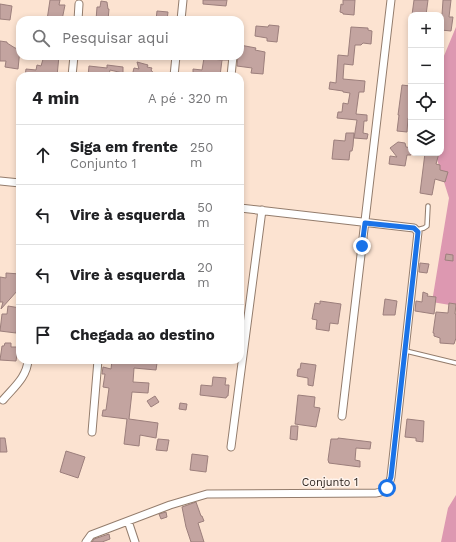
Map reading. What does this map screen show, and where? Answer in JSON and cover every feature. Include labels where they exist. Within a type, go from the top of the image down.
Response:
[{"type":"street","points":[[181,16],[183,0]]},
{"type":"street","points":[[342,416],[391,0]]},
{"type":"street","points":[[78,16],[80,4]]},
{"type":"street","points":[[72,72],[74,60]]},
{"type":"street","points":[[174,72],[176,60]]},
{"type":"street","points":[[231,72],[233,60]]},
{"type":"street","points":[[0,181],[16,183]]},
{"type":"street","points":[[244,208],[414,229]]},
{"type":"street","points":[[244,348],[262,210]]},
{"type":"street","name":"Conjunto 1","points":[[86,542],[92,535],[190,498],[207,494],[376,493],[384,491],[389,485],[391,477],[406,351],[418,237],[414,229]]},
{"type":"street","points":[[3,400],[24,376],[28,364]]},
{"type":"street","points":[[92,432],[98,364]]},
{"type":"street","points":[[231,447],[242,364]]},
{"type":"street","points":[[128,521],[135,542]]},
{"type":"lane","points":[[414,229],[424,228],[427,226],[428,206]]},
{"type":"lane","points":[[406,351],[456,363]]},
{"type":"shaded area","points":[[456,27],[456,306],[432,302],[449,198],[436,156],[444,156],[444,56]]},
{"type":"shaded area","points":[[456,495],[456,542],[441,542],[448,508]]},
{"type":"building","points":[[50,0],[60,0],[59,5],[65,5],[63,16],[48,16]]},
{"type":"building","points":[[203,0],[227,0],[226,6],[203,4]]},
{"type":"building","points":[[343,0],[355,0],[354,15],[343,14],[340,12],[341,4],[343,5]]},
{"type":"building","points":[[414,0],[428,0],[426,12],[412,12]]},
{"type":"building","points":[[443,0],[451,0],[449,17],[453,17],[451,31],[444,30],[444,12],[442,12]]},
{"type":"building","points":[[101,1],[107,2],[109,9],[108,16],[96,16],[97,7],[100,7]]},
{"type":"building","points":[[0,4],[12,6],[10,20],[0,19]]},
{"type":"building","points":[[157,11],[168,12],[168,16],[156,16]]},
{"type":"building","points":[[269,25],[279,26],[277,42],[267,41],[267,38],[255,36],[256,26],[268,27]]},
{"type":"building","points":[[351,27],[368,28],[368,30],[372,31],[371,44],[363,43],[361,45],[355,45],[353,65],[344,64],[343,79],[365,81],[364,92],[359,92],[356,114],[367,115],[367,121],[364,121],[363,133],[368,134],[367,139],[354,138],[357,120],[337,118],[338,112],[342,112],[343,103],[348,104],[350,93],[329,89],[330,82],[336,83],[338,55],[348,56]]},
{"type":"building","points":[[0,41],[7,42],[16,48],[16,60],[19,60],[18,69],[5,67],[6,61],[0,61]]},
{"type":"building","points":[[244,46],[256,48],[255,50],[265,52],[263,74],[251,73],[252,68],[237,66],[238,60],[244,60]]},
{"type":"building","points":[[43,60],[59,60],[57,72],[26,72],[26,69],[36,70],[37,65],[41,66]]},
{"type":"building","points":[[204,60],[222,60],[220,72],[193,72],[193,69],[202,70]]},
{"type":"building","points":[[137,62],[148,65],[147,67],[152,68],[151,70],[153,72],[133,72],[134,68],[139,69]]},
{"type":"building","points":[[107,65],[123,67],[123,72],[110,70],[110,72],[88,72],[89,66],[107,68]]},
{"type":"building","points":[[402,85],[408,86],[407,132],[397,131]]},
{"type":"building","points":[[346,133],[354,133],[353,146],[352,151],[350,151],[349,160],[332,159],[334,140],[345,141]]},
{"type":"building","points":[[398,142],[405,143],[406,147],[408,147],[408,155],[405,166],[389,164],[390,156],[397,157],[390,148]]},
{"type":"building","points":[[425,156],[438,156],[436,164],[440,165],[440,170],[448,172],[445,182],[435,179],[432,195],[420,193]]},
{"type":"building","points":[[446,254],[453,255],[453,261],[445,260]]},
{"type":"building","points":[[420,263],[429,264],[427,273],[419,272]]},
{"type":"building","points":[[6,273],[16,274],[16,292],[1,309],[3,302],[0,302],[0,277],[6,278]]},
{"type":"building","points":[[423,292],[428,294],[427,296],[436,297],[434,314],[415,311],[416,301],[422,302]]},
{"type":"building","points":[[385,299],[397,301],[395,315],[383,315]]},
{"type":"building","points":[[320,301],[341,304],[338,324],[330,323],[329,331],[316,329],[317,320],[312,319],[315,303],[320,304]]},
{"type":"building","points":[[449,303],[456,304],[456,338],[454,344],[440,343],[440,338],[434,336],[433,333],[436,312],[448,313]]},
{"type":"building","points":[[8,306],[16,307],[16,333],[0,331],[2,314],[7,314]]},
{"type":"building","points":[[5,343],[11,343],[11,347],[16,347],[16,361],[0,360],[2,346],[4,346]]},
{"type":"building","points":[[301,363],[316,365],[313,386],[308,385],[308,378],[297,376]]},
{"type":"building","points":[[112,364],[157,364],[156,370],[134,368],[133,382],[149,383],[148,393],[132,392],[129,419],[158,423],[156,438],[140,435],[139,446],[124,444],[127,419],[102,416],[103,410],[106,410],[109,388],[103,387],[105,374],[102,374],[103,367],[111,369]]},
{"type":"building","points":[[213,377],[226,378],[225,385],[229,385],[228,396],[226,398],[200,395],[201,385],[212,386]]},
{"type":"building","points":[[298,395],[315,397],[314,407],[320,408],[316,427],[295,424]]},
{"type":"building","points":[[155,396],[159,402],[151,407],[147,401]]},
{"type":"building","points":[[180,403],[187,404],[186,410],[179,409]]},
{"type":"building","points":[[407,419],[424,421],[423,442],[416,441],[416,438],[405,437]]},
{"type":"building","points":[[291,426],[298,426],[297,440],[290,439]]},
{"type":"building","points":[[0,438],[5,438],[7,452],[0,452]]},
{"type":"building","points":[[338,438],[371,442],[370,449],[356,448],[355,460],[360,461],[360,467],[329,463],[328,460],[331,439]]},
{"type":"building","points":[[158,439],[169,440],[167,451],[156,450]]},
{"type":"building","points":[[66,451],[85,457],[78,478],[60,472]]},
{"type":"building","points":[[192,454],[208,456],[206,472],[190,470]]},
{"type":"building","points":[[196,502],[204,521],[198,523],[204,542],[191,542],[182,507]]},
{"type":"building","points":[[166,512],[167,517],[161,519],[159,514]]},
{"type":"building","points":[[109,534],[110,539],[102,542],[92,542],[94,539]]},
{"type":"route","points":[[362,246],[365,223],[414,228],[418,232],[391,477],[387,488]]}]
